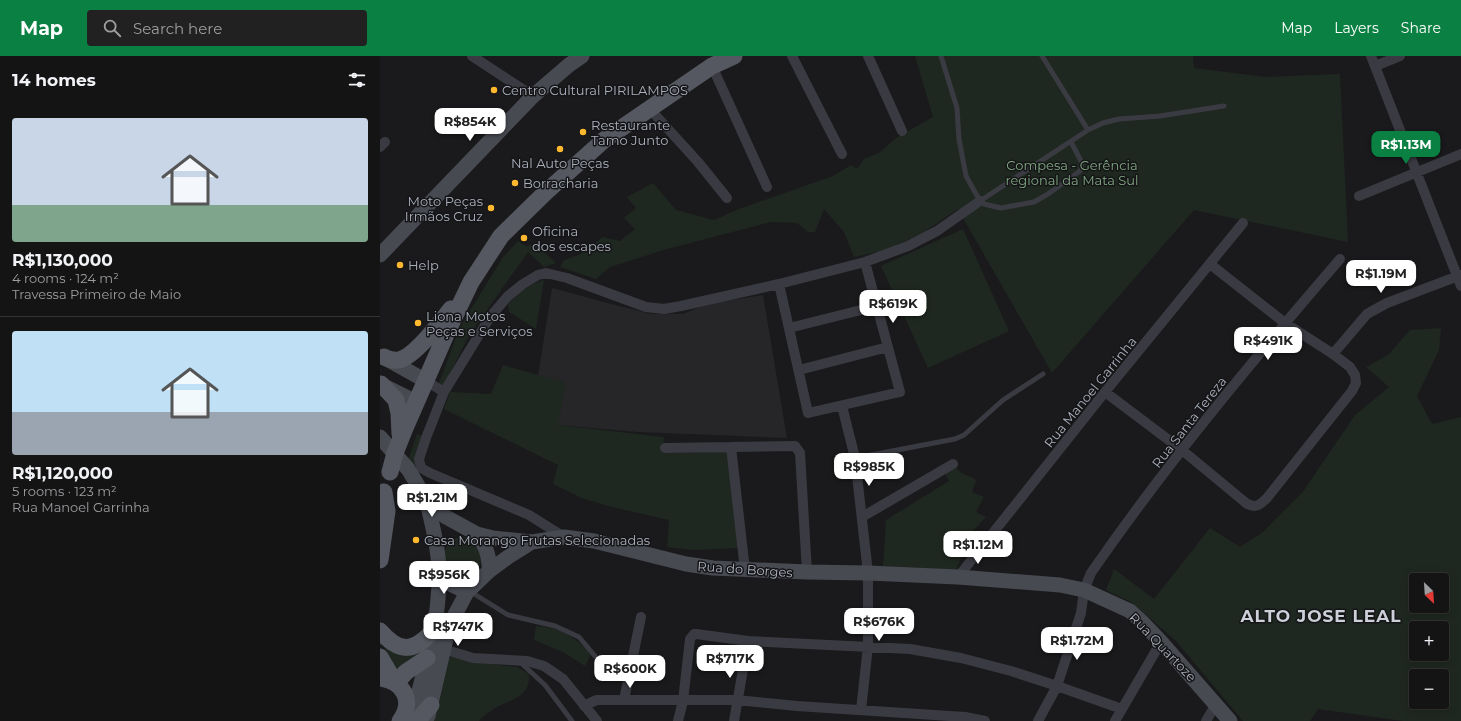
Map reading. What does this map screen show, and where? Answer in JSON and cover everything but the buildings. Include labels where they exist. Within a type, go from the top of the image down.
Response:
[{"type":"main road","points":[[380,255],[533,96],[568,65],[582,56]]},
{"type":"main road","points":[[382,356],[398,361],[408,357],[440,324],[471,282],[501,236],[517,219],[604,140],[712,66],[734,56]]},
{"type":"main road","points":[[380,560],[387,511],[382,496],[399,441],[417,391],[471,282]]},
{"type":"main road","points":[[382,356],[417,391]]},
{"type":"main road","points":[[381,384],[417,391]]},
{"type":"main road","points":[[381,384],[396,400],[399,413],[399,441]]},
{"type":"main road","points":[[380,437],[408,469],[427,501],[435,509],[477,534],[493,538],[532,542]]},
{"type":"main road","points":[[411,721],[435,626],[440,573],[435,538],[427,501]]},
{"type":"main road","points":[[435,538],[438,531],[454,521]]},
{"type":"main road","points":[[477,534],[486,548],[489,571]]},
{"type":"main road","name":"Rua do Borges","points":[[426,721],[449,626],[467,591],[489,571],[532,542],[564,537],[601,542],[697,566],[745,570],[868,573],[958,578],[1060,585],[1084,590]]},
{"type":"main road","points":[[440,573],[450,584],[467,591]]},
{"type":"main road","name":"Rua Quartoze","points":[[1084,590],[1130,611],[1161,642],[1230,721]]},
{"type":"main road","points":[[380,631],[396,646],[406,648],[415,646],[424,641],[435,626]]},
{"type":"main road","points":[[380,657],[390,681],[405,695],[406,710],[400,721]]},
{"type":"main road","points":[[390,681],[427,658]]},
{"type":"main road","points":[[417,721],[431,705]]},
{"type":"street","points":[[472,56],[533,96]]},
{"type":"street","points":[[792,56],[842,154]]},
{"type":"street","points":[[868,56],[902,131]]},
{"type":"street","points":[[1333,354],[1367,314],[1387,303],[1460,279],[1371,56]]},
{"type":"street","points":[[1375,66],[1400,56]]},
{"type":"street","points":[[712,66],[767,187]]},
{"type":"street","points":[[649,108],[698,162],[727,198]]},
{"type":"street","points":[[1359,196],[1461,154]]},
{"type":"street","points":[[564,537],[529,515],[421,468],[419,459],[444,392],[490,317],[508,296],[523,284],[538,275],[546,273],[567,278],[646,307],[664,309],[681,306],[865,262],[908,246],[937,231],[980,201]]},
{"type":"street","name":"Rua Manoel Garrinha","points":[[958,578],[1105,392],[1243,223]]},
{"type":"street","name":"Rua Santa Tereza","points":[[1038,721],[1057,686],[1081,613],[1084,590],[1091,573],[1182,450],[1285,323],[1340,260]]},
{"type":"street","points":[[778,284],[808,413],[900,392],[865,262]]},
{"type":"street","points":[[1105,392],[1182,450],[1246,504],[1255,507],[1260,505],[1267,498],[1352,391],[1356,383],[1355,375],[1350,367],[1333,354],[1285,323],[1210,264]]},
{"type":"street","points":[[789,328],[877,306]]},
{"type":"street","points":[[798,370],[888,347]]},
{"type":"street","points":[[417,391],[444,392]]},
{"type":"street","points":[[842,406],[855,458],[868,573],[868,646],[861,710]]},
{"type":"street","points":[[665,448],[795,446],[800,453],[807,572]]},
{"type":"street","points":[[731,447],[745,570]]},
{"type":"street","points":[[862,517],[953,464]]},
{"type":"street","points":[[624,700],[641,617]]},
{"type":"street","points":[[678,721],[683,701],[690,639],[694,634],[748,641],[910,649],[961,658],[1011,671],[1122,710]]},
{"type":"street","points":[[734,721],[748,641]]},
{"type":"street","points":[[1116,721],[1161,642]]},
{"type":"street","points":[[443,649],[473,658],[533,662],[558,674],[568,684],[597,721]]},
{"type":"street","points":[[586,708],[592,702],[597,700],[737,700],[985,721]]},
{"type":"street","points":[[1206,721],[1216,704]]},
{"type":"lane","points":[[941,56],[957,108],[959,139],[966,176],[980,201],[984,204],[1002,208],[1034,202],[1048,194],[1080,171],[1082,164],[1071,142]]},
{"type":"lane","points":[[1042,56],[1088,130]]},
{"type":"lane","points":[[980,201],[1088,130],[1103,123],[1119,119],[1160,116],[1224,106]]},
{"type":"lane","points":[[855,458],[955,439],[964,435],[1003,400],[1043,374]]},
{"type":"lane","points":[[467,591],[508,615],[555,626],[574,635],[585,644],[600,662]]},
{"type":"lane","points":[[517,660],[545,685],[572,721]]},
{"type":"lane","points":[[586,708],[593,721]]},
{"type":"shaded area","points":[[552,288],[652,314],[683,314],[707,304],[763,295],[787,438],[638,432],[557,425],[566,383],[538,376]]},
{"type":"green space","name":"Compesa - Gerência regional da Mata Sul","points":[[915,56],[1193,56],[1194,68],[1266,77],[1340,74],[1348,242],[1194,210],[1052,373],[963,218],[960,209],[921,234],[883,251],[854,257],[844,232],[824,209],[815,232],[808,232],[797,223],[771,222],[667,249],[610,267],[596,279],[560,267],[564,260],[579,255],[603,237],[620,241],[635,229],[624,218],[636,208],[627,197],[653,183],[676,210],[714,220],[739,209],[833,176],[851,165],[857,169],[864,159],[879,153],[896,138],[933,117]]},
{"type":"green space","points":[[963,229],[1009,331],[928,368],[881,266]]},
{"type":"green space","points":[[518,241],[526,246],[535,244],[556,263],[544,267],[528,252],[468,337],[444,386],[439,383],[460,327],[503,257]]},
{"type":"green space","points":[[544,280],[536,329],[509,312],[508,304],[524,289]]},
{"type":"green space","points":[[1441,328],[1439,350],[1417,396],[1432,424],[1461,417],[1461,721],[1403,721],[1318,709],[1310,721],[1243,721],[1175,640],[1131,602],[1106,590],[1114,569],[1154,599],[1210,528],[1240,547],[1262,533],[1302,493],[1355,415],[1389,387],[1366,367],[1388,355],[1410,330]]},
{"type":"green space","points":[[503,365],[566,383],[558,425],[664,437],[663,453],[727,452],[739,548],[694,550],[667,547],[669,520],[608,506],[582,498],[553,484],[558,465],[444,409],[450,392],[491,394]]},
{"type":"green space","points":[[417,434],[423,436],[414,470],[408,461]]},
{"type":"green space","points":[[956,468],[976,480],[972,492],[984,497],[976,512],[986,517],[961,545],[961,558],[956,570],[883,566],[886,520],[949,481],[945,474]]},
{"type":"green space","points":[[459,537],[467,537],[477,542],[481,549],[481,563],[477,570],[467,575],[459,575],[449,570],[447,567],[444,560],[444,552],[449,542],[452,540]]},
{"type":"green space","points":[[536,626],[560,631],[578,642],[591,653],[585,666],[563,652],[534,640]]},
{"type":"green space","points":[[380,638],[423,648],[423,658],[397,675]]},
{"type":"green space","points":[[453,657],[475,662],[517,667],[529,674],[528,686],[513,700],[492,710],[479,721],[433,721],[448,658]]},
{"type":"place","name":"Centro Cultural PIRILAMPOS","points":[[494,90]]},
{"type":"place","name":"Restaurante Tamo Junto","points":[[583,132]]},
{"type":"place","name":"Nal Auto Peças","points":[[560,149]]},
{"type":"place","name":"Borracharia","points":[[515,183]]},
{"type":"place","name":"Moto Peças Irmãos Cruz","points":[[491,208]]},
{"type":"place","name":"Oficina dos escapes","points":[[524,238]]},
{"type":"place","name":"Help","points":[[400,265]]},
{"type":"place","name":"Liona Motos Peças e Serviços","points":[[418,323]]},
{"type":"place","name":"Casa Morango Frutas Selecionadas","points":[[416,540]]},
{"type":"district","name":"ALTO JOSE LEAL","points":[[1321,616]]}]
